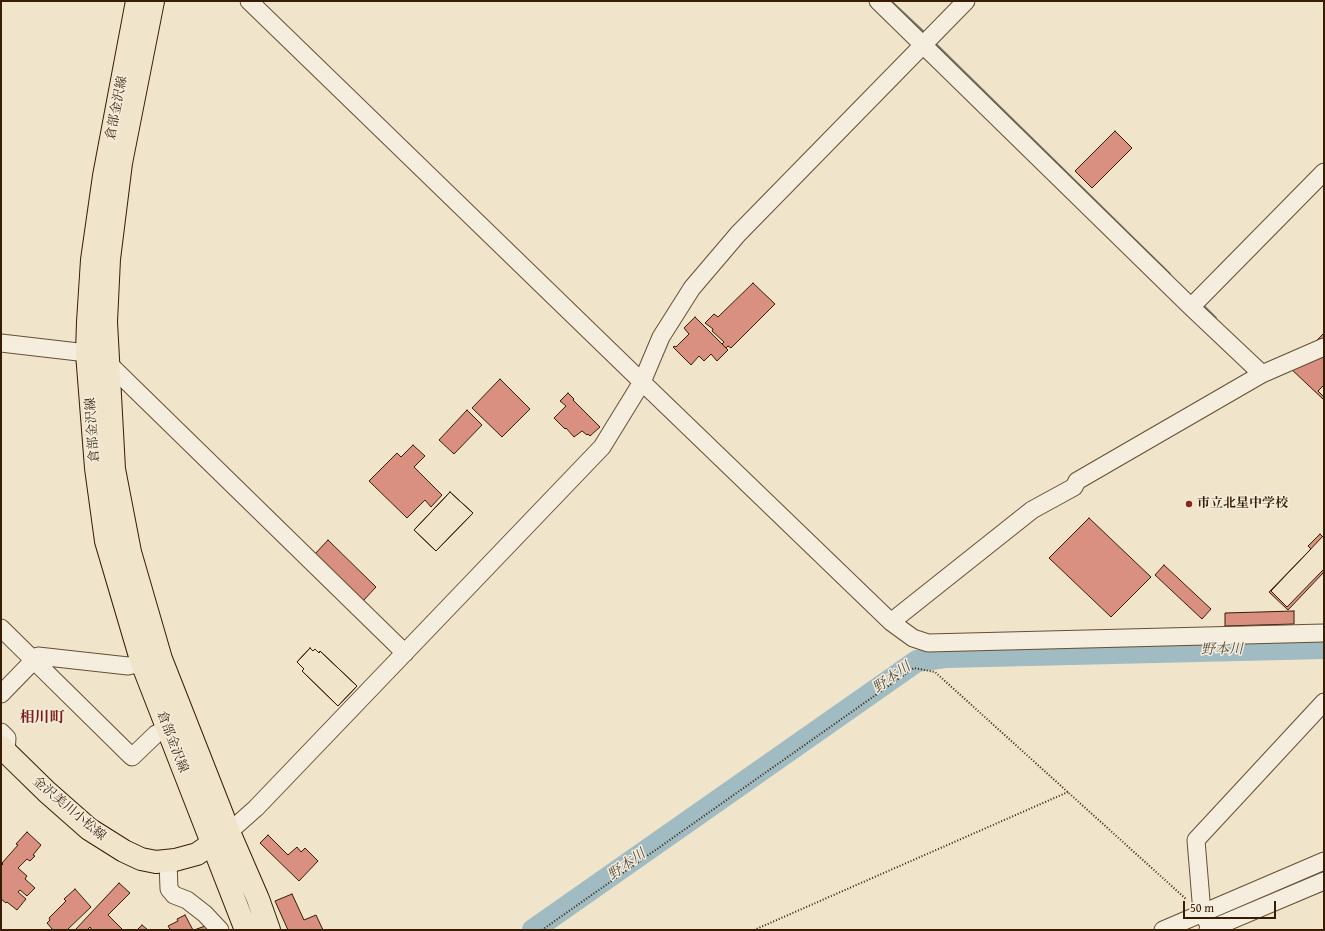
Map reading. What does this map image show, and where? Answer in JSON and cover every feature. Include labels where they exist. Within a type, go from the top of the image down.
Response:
[{"type":"main road","name":"倉部金沢線","points":[[137,1],[104,176],[92,260],[87,352],[96,468],[106,541],[142,663],[167,729],[221,838]]},
{"type":"main road","name":"倉部金沢線","points":[[154,1],[121,163],[110,252],[106,322],[114,469],[130,552],[161,659],[221,838]]},
{"type":"main road","name":"金沢美川小松線","points":[[2,746],[47,792],[89,829],[124,851],[141,859],[156,862],[175,860],[197,854],[221,838]]},
{"type":"main road","points":[[221,838],[246,930]]},
{"type":"main road","points":[[221,838],[258,900],[269,930]]},
{"type":"street","points":[[250,1],[891,622],[913,638],[928,643],[1324,633]]},
{"type":"street","points":[[878,1],[1191,307],[1262,374]]},
{"type":"street","points":[[221,838],[262,802],[602,447],[642,382],[661,337],[692,288],[738,234],[966,1]]},
{"type":"street","points":[[1191,307],[1324,172]]},
{"type":"street","points":[[1,343],[87,352],[109,364],[405,653]]},
{"type":"street","points":[[891,622],[1032,510],[1074,487],[1077,481],[1262,374],[1324,347]]},
{"type":"street","points":[[1,628],[132,757],[156,734],[167,729]]},
{"type":"street","points":[[1,694],[38,656],[128,666],[142,663]]},
{"type":"street","points":[[1324,702],[1196,840],[1202,913],[1210,930],[1324,881]]},
{"type":"street","points":[[168,861],[169,889],[174,895],[187,900],[220,930]]},
{"type":"street","points":[[1163,930],[1324,861]]},
{"type":"path","points":[[542,930],[914,668],[935,672],[1202,913]]},
{"type":"path","points":[[754,930],[1068,792]]},
{"type":"building","points":[[1115,131],[1132,148],[1092,188],[1075,171]]},
{"type":"building","points":[[753,283],[775,304],[731,348],[728,346],[726,348],[722,344],[724,342],[712,331],[713,329],[705,323],[714,314],[718,317]]},
{"type":"building","points":[[695,317],[728,350],[717,361],[711,354],[704,361],[699,356],[691,365],[673,347],[676,347],[689,334],[684,328]]},
{"type":"building","points":[[1324,333],[1324,400],[1290,368]]},
{"type":"building","points":[[500,379],[530,409],[502,437],[472,408]]},
{"type":"building","points":[[1324,385],[1324,397],[1318,391]]},
{"type":"building","points":[[568,393],[600,427],[590,436],[582,431],[574,437],[554,418],[566,406],[560,401]]},
{"type":"building","points":[[467,410],[482,425],[454,454],[439,440]]},
{"type":"building","points":[[413,445],[425,456],[414,467],[442,495],[431,507],[425,500],[407,518],[369,481],[397,453],[401,457]]},
{"type":"building","points":[[450,492],[473,513],[436,551],[414,530]]},
{"type":"building","points":[[450,492],[473,513],[436,551],[414,530]]},
{"type":"building","points":[[1089,518],[1151,577],[1111,617],[1049,558]]},
{"type":"building","points":[[1320,534],[1323,537],[1324,536],[1324,572],[1288,610],[1269,592],[1311,549],[1308,546]]},
{"type":"building","points":[[1324,535],[1324,569],[1287,607],[1271,591]]},
{"type":"building","points":[[328,540],[376,587],[362,602],[314,555]]},
{"type":"building","points":[[1164,565],[1211,609],[1202,619],[1155,575]]},
{"type":"building","points":[[1294,611],[1294,624],[1225,626],[1225,613]]},
{"type":"building","points":[[310,648],[313,651],[315,649],[319,653],[320,651],[357,686],[338,706],[302,671],[304,669],[297,662]]},
{"type":"building","points":[[310,648],[313,651],[315,649],[319,653],[320,651],[357,686],[338,706],[302,671],[304,669],[297,662]]},
{"type":"building","points":[[27,832],[41,845],[33,855],[35,856],[30,861],[27,859],[18,868],[27,876],[25,879],[35,888],[27,896],[20,890],[18,892],[26,899],[17,910],[1,899],[1,866],[18,845],[16,844]]},
{"type":"building","points":[[268,835],[288,855],[297,847],[301,852],[305,848],[318,861],[299,881],[260,843]]},
{"type":"building","points":[[119,883],[130,893],[108,915],[123,930],[92,930],[90,927],[87,930],[75,930]]},
{"type":"building","points":[[75,889],[91,907],[67,930],[53,930],[47,923],[50,920],[49,918],[66,901],[64,899]]},
{"type":"building","points":[[292,894],[304,920],[316,915],[323,930],[288,930],[275,901]]},
{"type":"building","points":[[185,915],[193,930],[167,930],[170,929],[168,926],[178,921],[177,919]]},
{"type":"building","points":[[142,925],[148,930],[137,930]]},
{"type":"building","points":[[208,925],[209,930],[194,930]]},
{"type":"waterway","points":[[890,1],[922,31]]},
{"type":"waterway","points":[[935,44],[1169,274]]},
{"type":"waterway","points":[[1203,306],[1215,318]]},
{"type":"waterway","name":"野本川","points":[[533,930],[917,661],[945,657],[1324,648]]},
{"type":"place","name":"市立北星中学校","points":[[1189,504]]},
{"type":"district","name":"相川町","points":[[42,718]]}]
